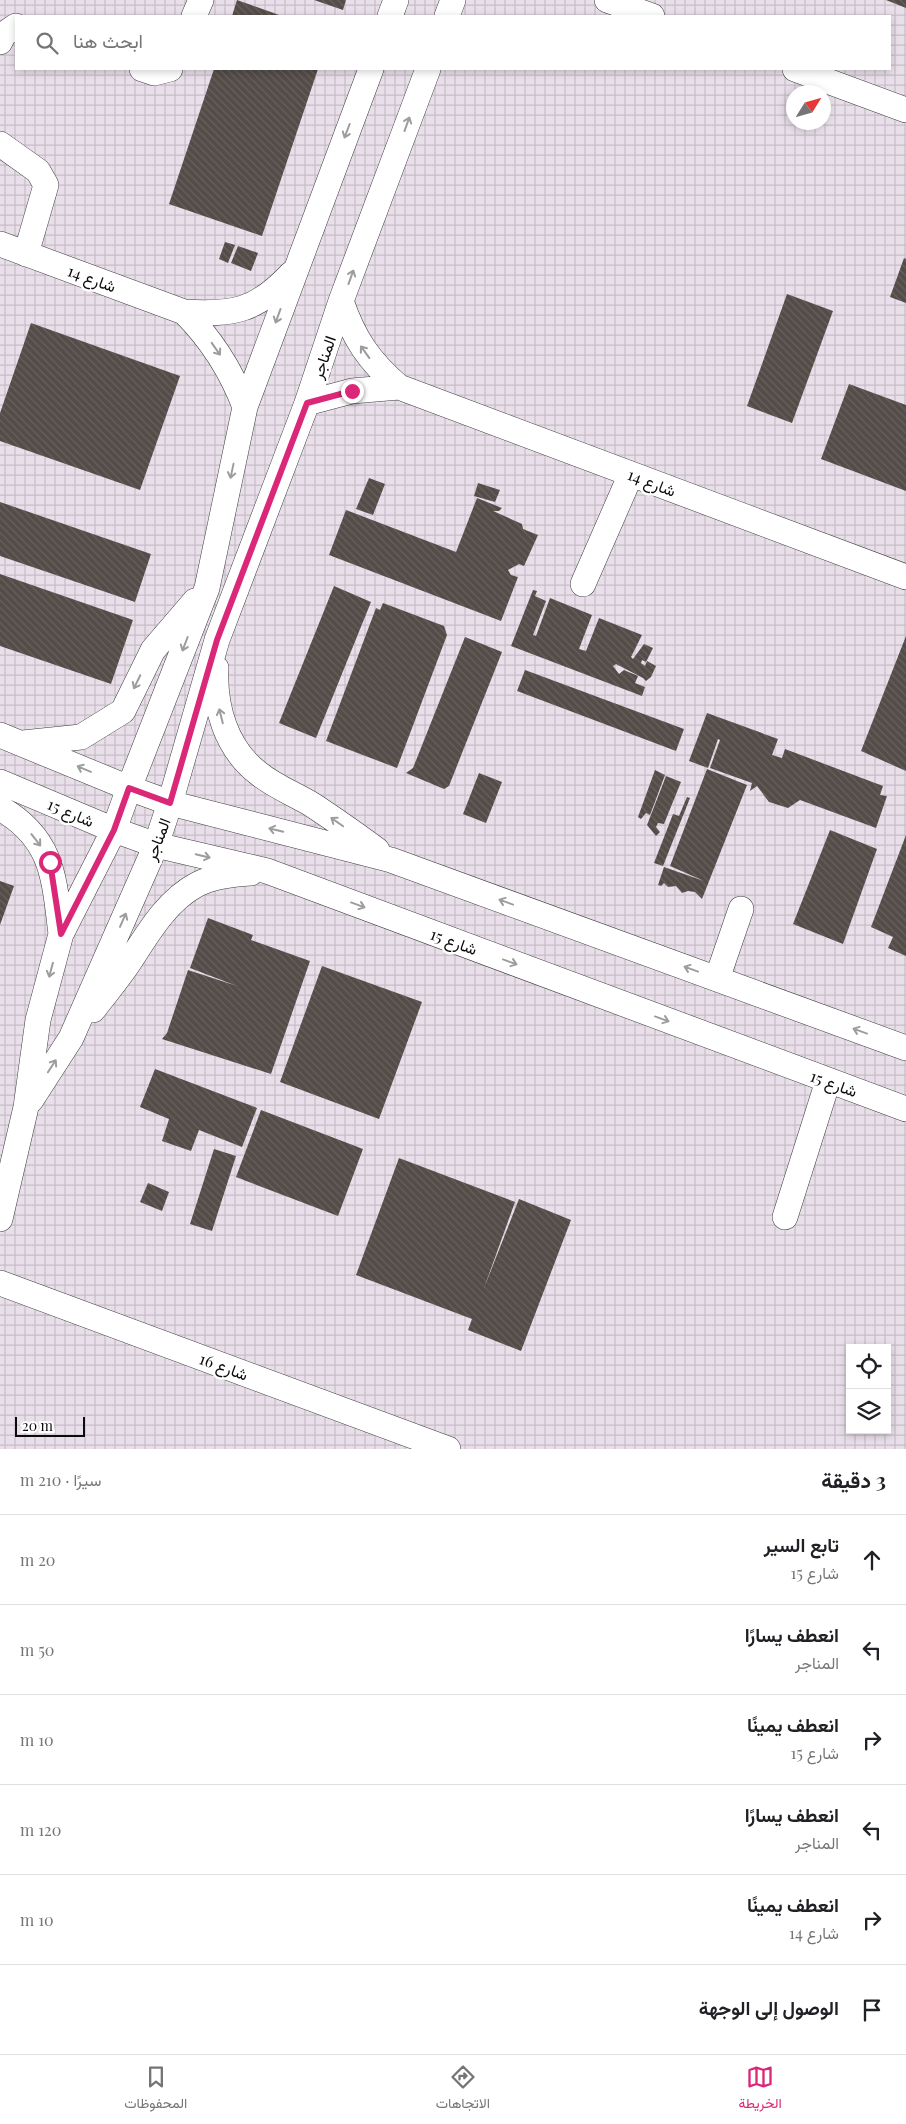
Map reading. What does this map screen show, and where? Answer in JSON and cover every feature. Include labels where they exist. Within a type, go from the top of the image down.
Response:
[{"type":"street","points":[[194,15],[201,0]]},
{"type":"street","points":[[390,15],[396,0]]},
{"type":"street","points":[[447,15],[453,0]]},
{"type":"street","points":[[614,1],[649,15]]},
{"type":"street","points":[[0,42],[4,34],[15,27]]},
{"type":"street","points":[[145,70],[154,73],[166,70]]},
{"type":"street","name":"المناجر","points":[[0,1219],[26,1107],[38,1020],[61,934],[114,830],[207,588],[245,408],[370,70]]},
{"type":"street","name":"المناجر","points":[[71,1038],[156,845],[217,640],[307,403],[341,302],[428,70]]},
{"type":"street","points":[[797,70],[906,110]]},
{"type":"street","points":[[0,144],[38,171],[46,185],[26,254]]},
{"type":"street","name":"شارع 14","points":[[0,244],[184,312],[216,314],[246,308],[273,293],[295,270]]},
{"type":"street","name":"شارع 14","points":[[341,302],[350,326],[363,349],[379,370],[399,387],[906,577]]},
{"type":"street","name":"شارع 14","points":[[184,312],[204,332],[221,356],[235,381],[245,408]]},
{"type":"street","name":"شارع 14","points":[[307,403],[352,391],[399,387]]},
{"type":"street","points":[[582,584],[631,474]]},
{"type":"street","name":"المناجر","points":[[10,739],[80,737],[123,711],[152,650],[207,588]]},
{"type":"street","points":[[217,640],[215,678],[222,719],[229,740],[244,760],[258,773],[310,804],[392,860]]},
{"type":"street","points":[[10,739],[170,803],[392,860],[906,1048]]},
{"type":"street","name":"شارع 15","points":[[0,782],[114,830],[156,845],[267,871],[906,1110]]},
{"type":"street","points":[[0,808],[22,824],[39,842],[50,862],[61,934]]},
{"type":"street","name":"المناجر","points":[[26,1107],[71,1038],[116,981],[152,926],[183,895],[198,884],[213,879],[233,874],[267,871]]},
{"type":"street","points":[[717,979],[741,909]]},
{"type":"street","points":[[785,1216],[828,1081]]},
{"type":"street","name":"شارع 16","points":[[0,1283],[448,1449]]},
{"type":"shaded area","points":[[0,0],[906,0],[906,1449],[0,1449]]},
{"type":"building","points":[[237,0],[279,15],[232,15]]},
{"type":"building","points":[[314,0],[346,0],[343,10]]},
{"type":"building","points":[[886,0],[906,0],[906,8]]},
{"type":"building","points":[[214,70],[318,70],[262,236],[169,204]]},
{"type":"building","points":[[225,242],[235,245],[228,263],[219,259]]},
{"type":"building","points":[[238,246],[258,253],[251,271],[231,263]]},
{"type":"building","points":[[904,258],[906,259],[906,303],[890,297]]},
{"type":"building","points":[[787,294],[833,311],[792,423],[747,406]]},
{"type":"building","points":[[31,323],[180,376],[140,490],[0,441],[0,413]]},
{"type":"building","points":[[849,384],[906,405],[906,491],[821,459]]},
{"type":"building","points":[[369,478],[385,484],[373,515],[356,509]]},
{"type":"building","points":[[478,483],[500,490],[495,502],[474,496]]},
{"type":"building","points":[[477,498],[502,508],[499,511],[493,511],[522,524],[523,529],[538,535],[524,566],[519,564],[508,570],[511,575],[518,577],[501,621],[329,555],[346,510],[456,552]]},
{"type":"building","points":[[0,502],[151,554],[135,602],[0,556]]},
{"type":"building","points":[[0,574],[133,620],[111,684],[0,646]]},
{"type":"building","points":[[334,586],[371,602],[316,738],[279,723]]},
{"type":"building","points":[[533,590],[537,591],[535,596],[546,601],[533,635],[536,636],[550,598],[592,615],[579,649],[586,651],[599,618],[642,635],[631,657],[633,659],[644,644],[653,648],[646,662],[642,660],[641,663],[645,666],[647,661],[656,666],[651,677],[646,681],[643,678],[616,664],[613,666],[619,674],[624,670],[638,676],[635,683],[645,687],[642,696],[511,646]]},
{"type":"building","points":[[383,603],[444,626],[447,635],[397,768],[326,741],[376,608],[380,610]]},
{"type":"building","points":[[906,636],[906,771],[861,751]]},
{"type":"building","points":[[465,637],[502,652],[449,786],[444,789],[406,773],[413,768]]},
{"type":"building","points":[[525,670],[684,729],[676,751],[517,691]]},
{"type":"building","points":[[707,713],[778,739],[772,755],[782,758],[785,749],[883,786],[880,795],[887,796],[876,828],[800,800],[788,808],[769,802],[757,786],[750,791],[752,783],[710,768],[720,740],[718,739],[708,768],[689,761]]},
{"type":"building","points":[[707,769],[747,785],[702,899],[695,892],[688,891],[682,893],[676,886],[668,887],[664,883],[661,886],[658,885],[664,867],[704,881],[670,866]]},
{"type":"building","points":[[655,770],[665,775],[650,815],[646,813],[641,819],[638,817]]},
{"type":"building","points":[[479,773],[502,782],[486,823],[463,814]]},
{"type":"building","points":[[666,776],[681,782],[664,824],[658,823],[656,827],[660,832],[656,836],[647,825]]},
{"type":"building","points":[[687,797],[690,798],[663,866],[654,863],[673,814],[679,816]]},
{"type":"building","points":[[830,830],[877,849],[843,944],[793,924]]},
{"type":"building","points":[[906,835],[906,956],[888,948],[893,937],[871,927]]},
{"type":"building","points":[[0,881],[14,886],[0,925]]},
{"type":"building","points":[[208,918],[253,935],[251,940],[310,961],[271,1074],[162,1039],[167,1033],[188,970],[237,986],[190,968]]},
{"type":"building","points":[[322,966],[422,1002],[379,1119],[280,1082]]},
{"type":"building","points":[[155,1069],[257,1108],[242,1147],[199,1130],[191,1151],[162,1141],[169,1119],[140,1107]]},
{"type":"building","points":[[261,1110],[363,1149],[338,1216],[236,1177]]},
{"type":"building","points":[[214,1149],[236,1156],[212,1231],[190,1224]]},
{"type":"building","points":[[399,1158],[515,1202],[484,1288],[519,1199],[571,1220],[521,1351],[468,1330],[472,1319],[356,1275]]},
{"type":"building","points":[[148,1183],[169,1192],[162,1211],[140,1202]]},
{"type":"route","points":[[50,862],[55,884],[61,934],[114,830],[129,788],[170,803],[217,640],[307,403],[352,391]]}]
